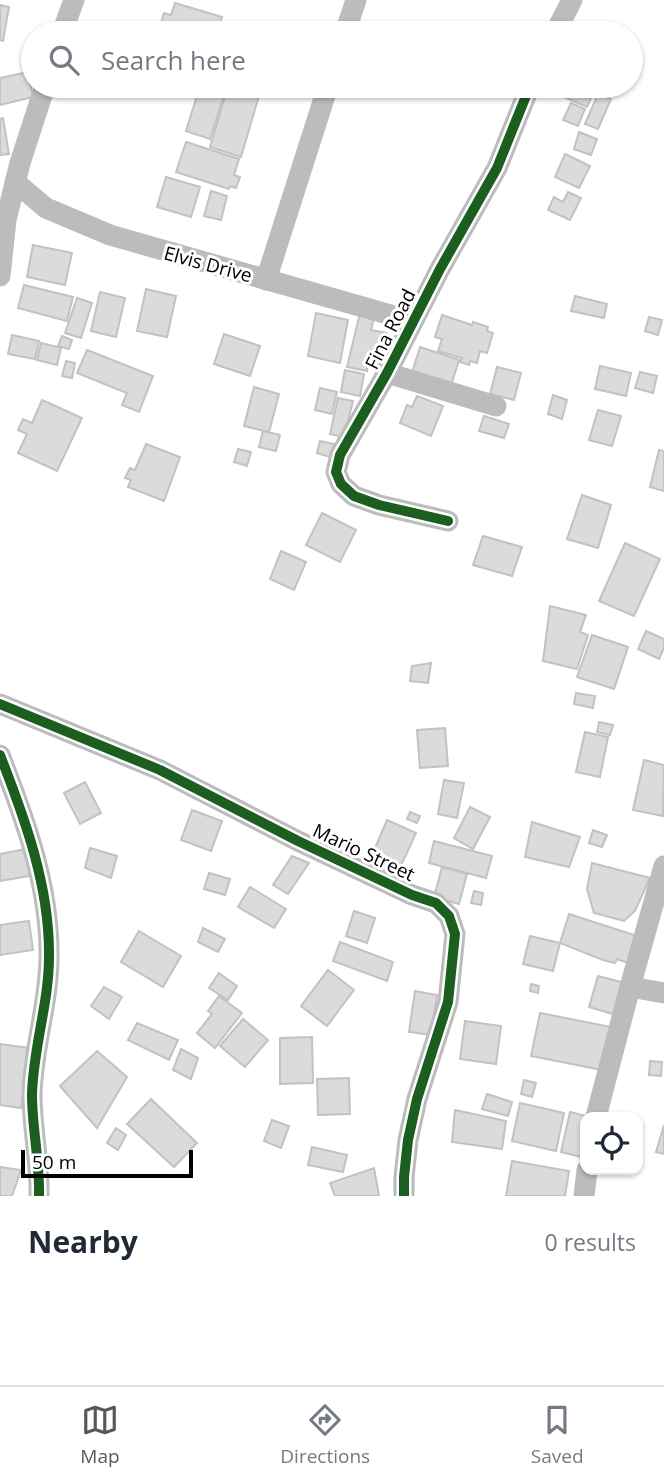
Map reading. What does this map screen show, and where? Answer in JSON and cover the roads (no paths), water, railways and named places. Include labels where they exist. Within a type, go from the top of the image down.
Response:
[{"type":"street","points":[[66,21],[74,0]]},
{"type":"street","points":[[349,21],[356,0]]},
{"type":"street","points":[[561,21],[572,0]]},
{"type":"street","points":[[0,276],[6,220],[41,98]]},
{"type":"street","points":[[266,280],[324,98]]},
{"type":"street","name":"Fina Road","points":[[448,521],[379,505],[354,496],[341,484],[336,472],[340,455],[497,168],[525,98]]},
{"type":"street","name":"Elvis Drive","points":[[15,182],[46,208],[110,235],[412,321]]},
{"type":"street","points":[[387,373],[496,406]]},
{"type":"street","name":"Mario Street","points":[[0,704],[160,770],[298,841],[412,895],[436,903],[449,916],[455,934],[448,1002],[417,1099],[408,1140],[404,1196]]},
{"type":"street","points":[[0,755],[41,877],[48,921],[49,958],[32,1096],[39,1196]]},
{"type":"street","points":[[597,1112],[664,866]]},
{"type":"street","points":[[630,987],[664,993]]},
{"type":"street","points":[[584,1196],[586,1175]]}]
